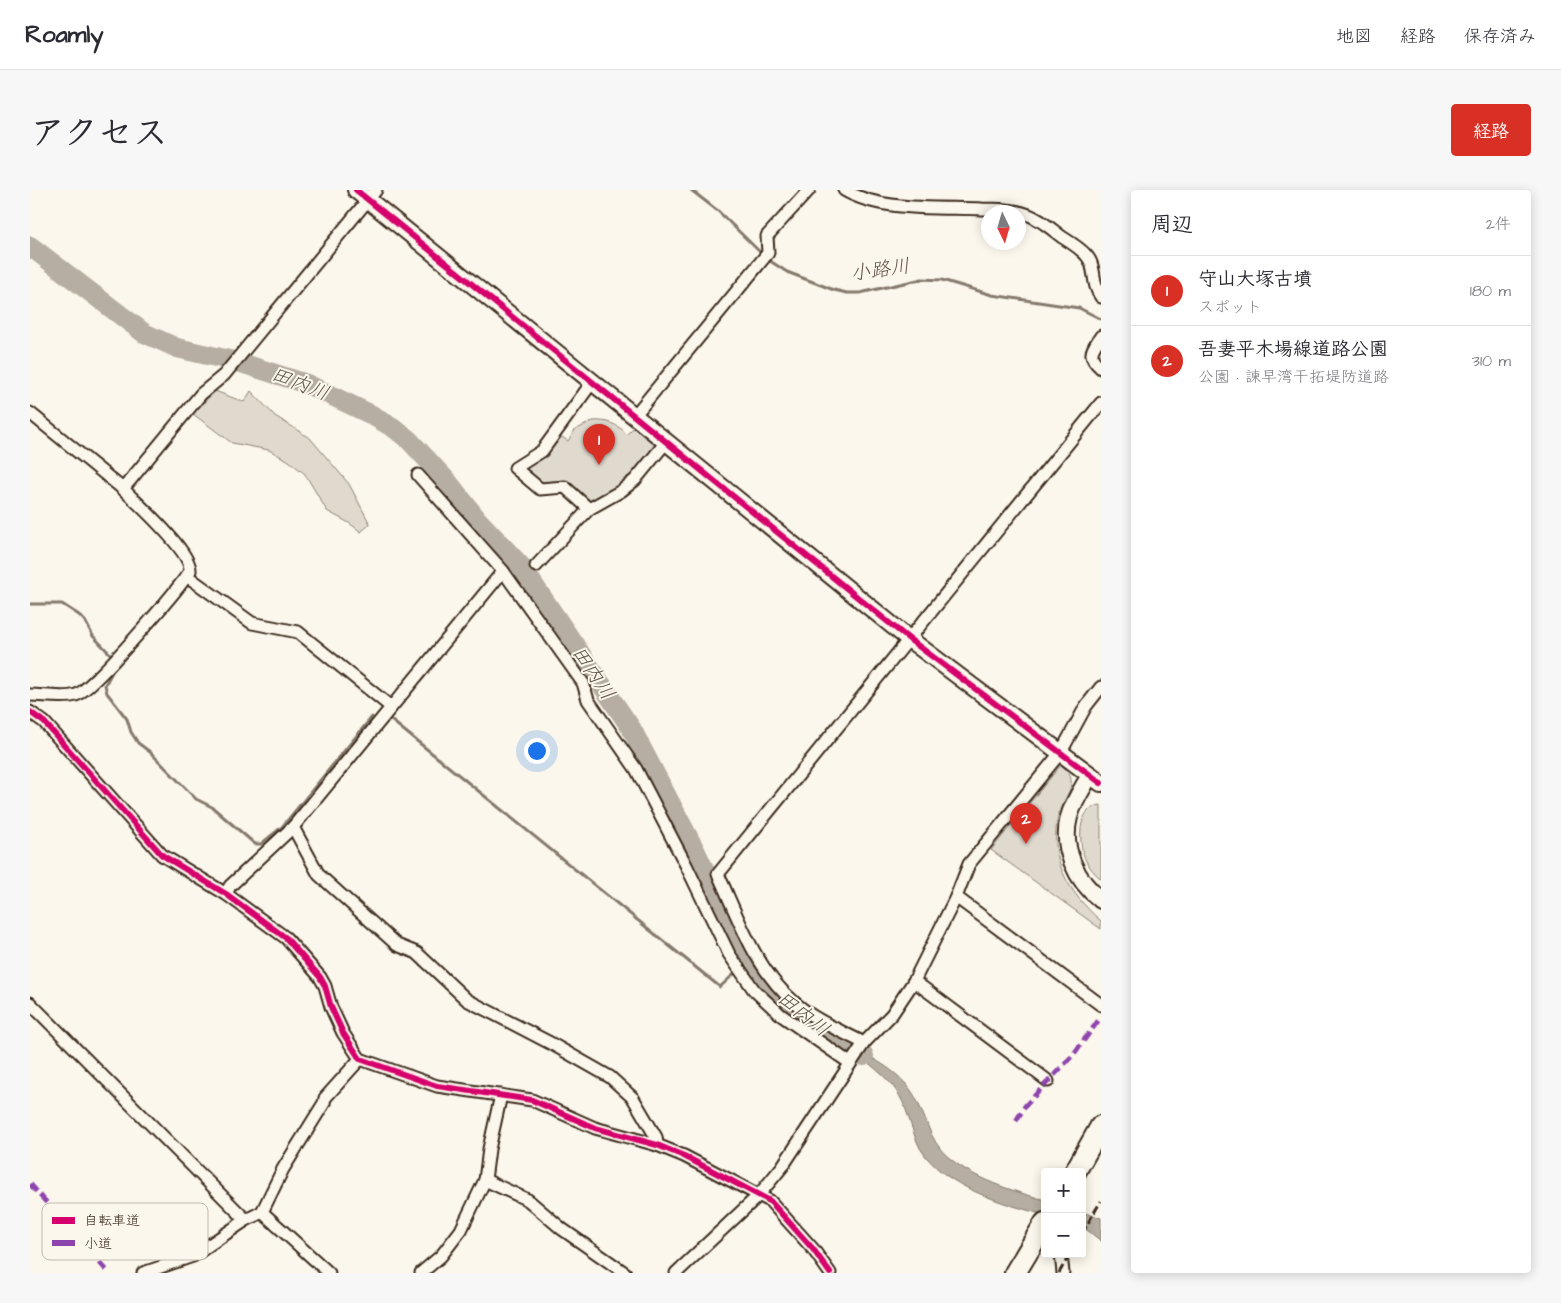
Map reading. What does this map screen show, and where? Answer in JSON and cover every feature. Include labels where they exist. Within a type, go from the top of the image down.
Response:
[{"type":"highway","points":[[1077,1168],[1101,1126]]},
{"type":"highway","points":[[1015,1273],[1041,1233]]},
{"type":"street","points":[[636,415],[765,257],[768,253],[767,236],[808,190]]},
{"type":"street","points":[[844,190],[853,196],[875,203],[990,209],[1024,213],[1038,219],[1085,253],[1092,266],[1097,290],[1101,297]]},
{"type":"street","points":[[123,489],[201,394],[224,375],[367,193],[593,381],[909,638],[1096,779],[1074,803],[1069,818],[1067,834],[1069,851],[1081,881],[1101,900]]},
{"type":"street","points":[[1101,336],[1092,350],[1094,362],[1101,368]]},
{"type":"street","points":[[589,509],[565,487],[540,489],[515,468],[542,451],[593,381]]},
{"type":"street","points":[[863,1044],[823,1022],[794,1002],[774,980],[758,960],[718,874],[1101,402]]},
{"type":"street","points":[[30,413],[123,489],[163,528],[189,560],[190,566],[187,576],[119,656],[81,693],[72,696],[30,695]]},
{"type":"street","points":[[536,566],[589,509],[621,491],[634,480],[667,441]]},
{"type":"street","points":[[418,475],[503,571],[583,683],[588,700],[636,769],[686,865],[729,954],[754,990],[781,1015],[851,1061]]},
{"type":"street","points":[[226,894],[230,886],[293,826],[503,571]]},
{"type":"street","points":[[187,576],[252,623],[298,632],[391,707]]},
{"type":"street","points":[[676,1273],[758,1196],[782,1167],[863,1044],[892,1014],[914,981],[956,897],[969,864],[1061,752],[1086,706],[1101,687]]},
{"type":"street","points":[[30,712],[44,722],[162,855],[226,894],[286,938],[320,977],[325,986],[331,1007],[360,1060],[437,1086],[532,1100],[595,1128],[657,1145],[684,1156],[770,1201],[812,1249],[830,1273]]},
{"type":"street","points":[[293,826],[319,875],[397,945],[417,953],[467,1000],[552,1044],[610,1077],[633,1098],[656,1136],[657,1145]]},
{"type":"street","points":[[956,897],[1101,1005]]},
{"type":"street","points":[[914,981],[1048,1081]]},
{"type":"street","points":[[30,1003],[246,1220]]},
{"type":"street","points":[[208,1246],[246,1220],[262,1212],[284,1169],[324,1103],[325,1098],[360,1060]]},
{"type":"street","points":[[421,1273],[441,1256],[461,1230],[485,1180],[489,1149],[501,1094]]},
{"type":"street","points":[[485,1180],[528,1200],[562,1229],[625,1273]]},
{"type":"street","points":[[262,1212],[329,1273]]},
{"type":"street","points":[[1061,1258],[1063,1273]]},
{"type":"street","points":[[143,1273],[181,1260]]},
{"type":"shaded area","points":[[215,391],[244,402],[251,391],[275,416],[310,438],[349,484],[370,524],[361,532],[327,511],[305,474],[289,461],[269,450],[232,443],[193,414]]},
{"type":"shaded area","points":[[593,421],[612,423],[627,434],[636,425],[658,444],[633,477],[589,505],[565,484],[541,486],[522,470],[538,461],[559,435],[568,441],[575,430]]},
{"type":"shaded area","points":[[1061,765],[1069,773],[1071,781],[1069,791],[1059,812],[1056,829],[1058,859],[1070,886],[1089,910],[1101,921],[1101,929],[991,850]]},
{"type":"shaded area","points":[[1101,805],[1101,879],[1093,871],[1083,854],[1081,827],[1087,812],[1093,807]]},
{"type":"shaded area","points":[[841,1041],[900,1077],[914,1095],[936,1143],[947,1156],[981,1178],[1041,1199],[1041,1214],[976,1192],[943,1173],[930,1162],[920,1148],[903,1103],[895,1089],[877,1070]]},
{"type":"shaded area","points":[[1086,1213],[1101,1218],[1101,1241],[1087,1230]]},
{"type":"waterway","name":"小路川","points":[[691,190],[718,211],[763,255]]},
{"type":"waterway","name":"田内川","points":[[30,246],[144,333],[177,348],[238,362],[307,384],[370,414],[394,428],[409,440],[448,482],[477,519],[521,566],[631,728],[696,852],[748,960],[760,977],[789,1009],[864,1056]]},
{"type":"waterway","name":"小路川","points":[[767,259],[787,272],[847,293],[860,293],[922,279],[942,280],[992,295],[1079,308],[1101,319]]},
{"type":"waterway","points":[[30,604],[62,604],[85,621],[93,636],[113,657]]},
{"type":"waterway","points":[[117,663],[105,685],[107,693],[127,719],[131,732],[138,743],[150,752],[196,799],[212,807],[255,844],[261,844],[282,827],[372,717]]},
{"type":"waterway","points":[[391,720],[720,987],[734,974]]},
{"type":"waterway","name":"田内川","points":[[743,966],[748,960]]},
{"type":"railway","points":[[1086,1226],[1101,1201]]},
{"type":"railway","points":[[1059,1273],[1068,1258]]},
{"type":"marked path","points":[[1016,1121],[1025,1106],[1073,1055],[1101,1017]]},
{"type":"marked path","points":[[30,1184],[47,1203]]},
{"type":"marked path","points":[[97,1260],[109,1273]]},
{"type":"cycle path","points":[[356,190],[909,639],[1101,783]]},
{"type":"cycle path","points":[[30,712],[44,722],[162,855],[226,894],[286,938],[320,977],[343,1033],[360,1059],[437,1086],[532,1100],[595,1128],[657,1145],[684,1156],[770,1201],[813,1249],[830,1273]]},
{"type":"place","name":"守山大塚古墳","points":[[599,465]]},
{"type":"place","name":"吾妻平木場線道路公園","points":[[1026,844]]}]
